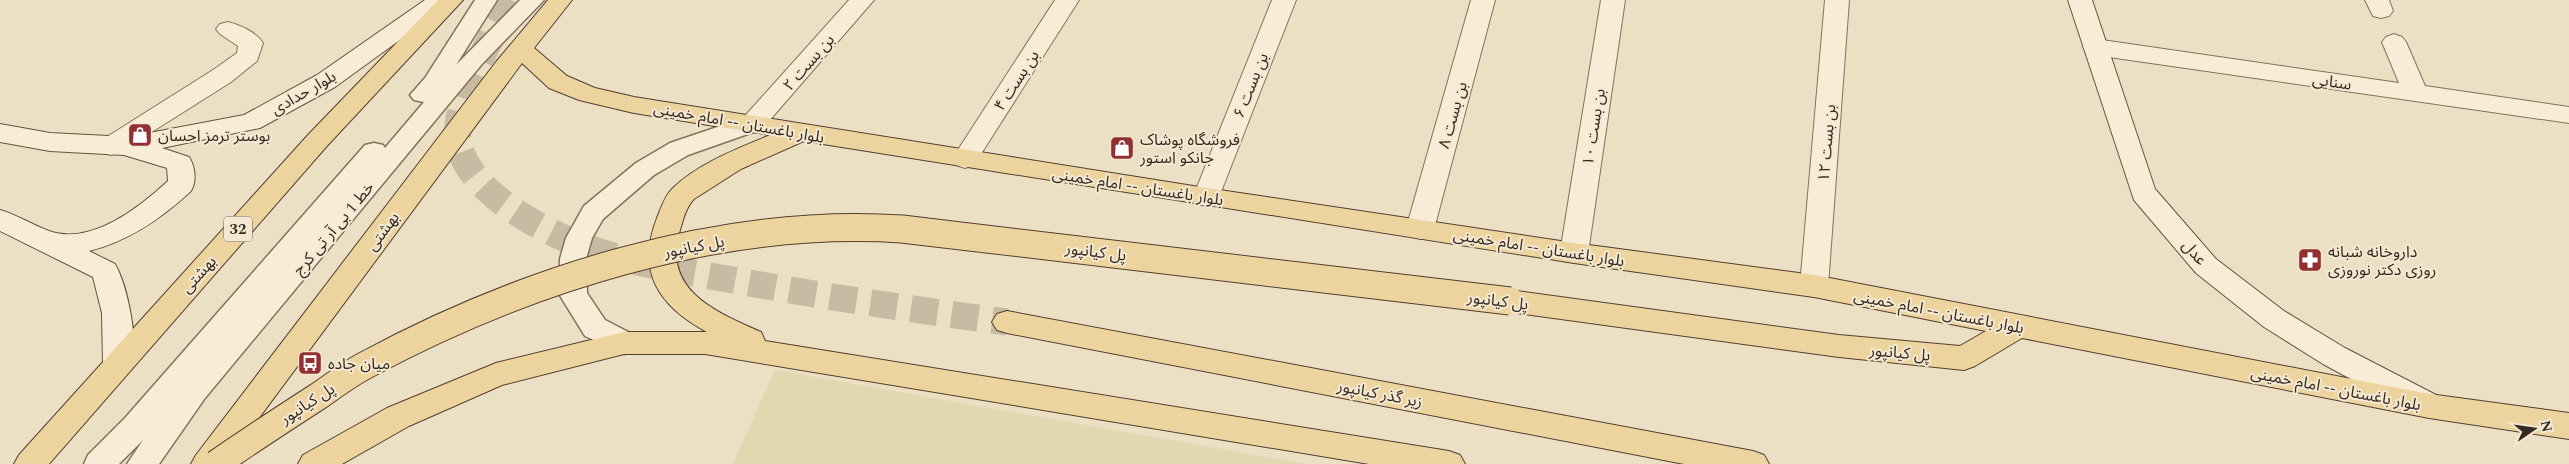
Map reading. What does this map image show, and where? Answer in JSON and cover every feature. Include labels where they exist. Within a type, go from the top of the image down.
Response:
[{"type":"main road","name":"بهشتی","points":[[30,464],[317,141],[451,0]]},
{"type":"main road","name":"بهشتى","points":[[207,464],[520,49],[560,0]]},
{"type":"main road","name":"بلوار باغستان -- امام خمینی","points":[[520,49],[558,82],[588,94],[634,105],[753,123],[800,133],[1574,254],[1814,286],[2016,327],[2429,406],[2569,426]]},
{"type":"main road","points":[[788,356],[718,326],[682,303],[663,272],[659,252],[665,230],[680,197],[716,169],[800,133]]},
{"type":"main road","name":"پل کیانپور","points":[[216,464],[364,366],[531,292],[598,270],[680,248],[749,236],[793,231],[871,228],[954,234],[1510,301],[1838,346],[1964,358],[2016,327]]},
{"type":"main road","name":"زیر گذر کیانپور","points":[[1007,322],[1752,464]]},
{"type":"main road","points":[[314,464],[398,418],[496,375],[624,343],[705,343],[1449,464]]},
{"type":"street","name":"بلوار حدادی","points":[[0,133],[50,142],[119,146],[251,122],[326,81],[440,0]]},
{"type":"street","name":"بن بست ۲","points":[[753,123],[862,0]]},
{"type":"street","name":"بن بست ۴","points":[[965,159],[1067,0]]},
{"type":"street","name":"بن بست ۶","points":[[1206,197],[1284,0]]},
{"type":"street","name":"بن بست ۸","points":[[1420,229],[1483,0]]},
{"type":"street","name":"بن بست ۱۰","points":[[1574,254],[1613,0]]},
{"type":"street","name":"بن بست ۱۲","points":[[1814,286],[1837,0]]},
{"type":"street","name":"عدل","points":[[2080,0],[2143,193],[2206,266],[2274,318],[2317,345],[2429,406]]},
{"type":"street","points":[[119,146],[222,76],[248,56],[251,44],[228,29]]},
{"type":"street","points":[[2394,42],[2416,93]]},
{"type":"street","name":"سنایی","points":[[2096,47],[2569,115]]},
{"type":"street","points":[[46,241],[78,243],[115,231],[161,205],[182,184],[180,163],[119,146]]},
{"type":"street","points":[[0,220],[105,271],[117,314],[118,364]]},
{"type":"lane","name":"خط 1 بی آر تی کرج","points":[[99,464],[142,419],[433,83],[486,0]]},
{"type":"lane","name":"خط 1 بی آر تی کرج","points":[[142,464],[195,390],[474,58],[533,0]]},
{"type":"lane","points":[[624,343],[595,328],[573,294],[573,259],[579,238],[593,213],[645,169],[680,149],[753,123]]},
{"type":"shaded area","points":[[775,370],[1300,463],[1306,464],[733,464]]},
{"type":"tunnel","points":[[511,0],[485,49],[468,88],[458,125],[458,140],[464,160],[476,178],[492,194],[512,209],[554,234],[575,243],[647,264],[805,292],[1007,322]]},
{"type":"place","name":"بوستر ترمز احسان","points":[[140,135]]},
{"type":"place","name":"فروشگاه پوشاک جانکو استور","points":[[1122,148]]},
{"type":"place","name":"داروخانه شبانه روزی دکتر نوروزی","points":[[2310,260]]},
{"type":"place","name":"میان جاده","points":[[310,363]]}]
